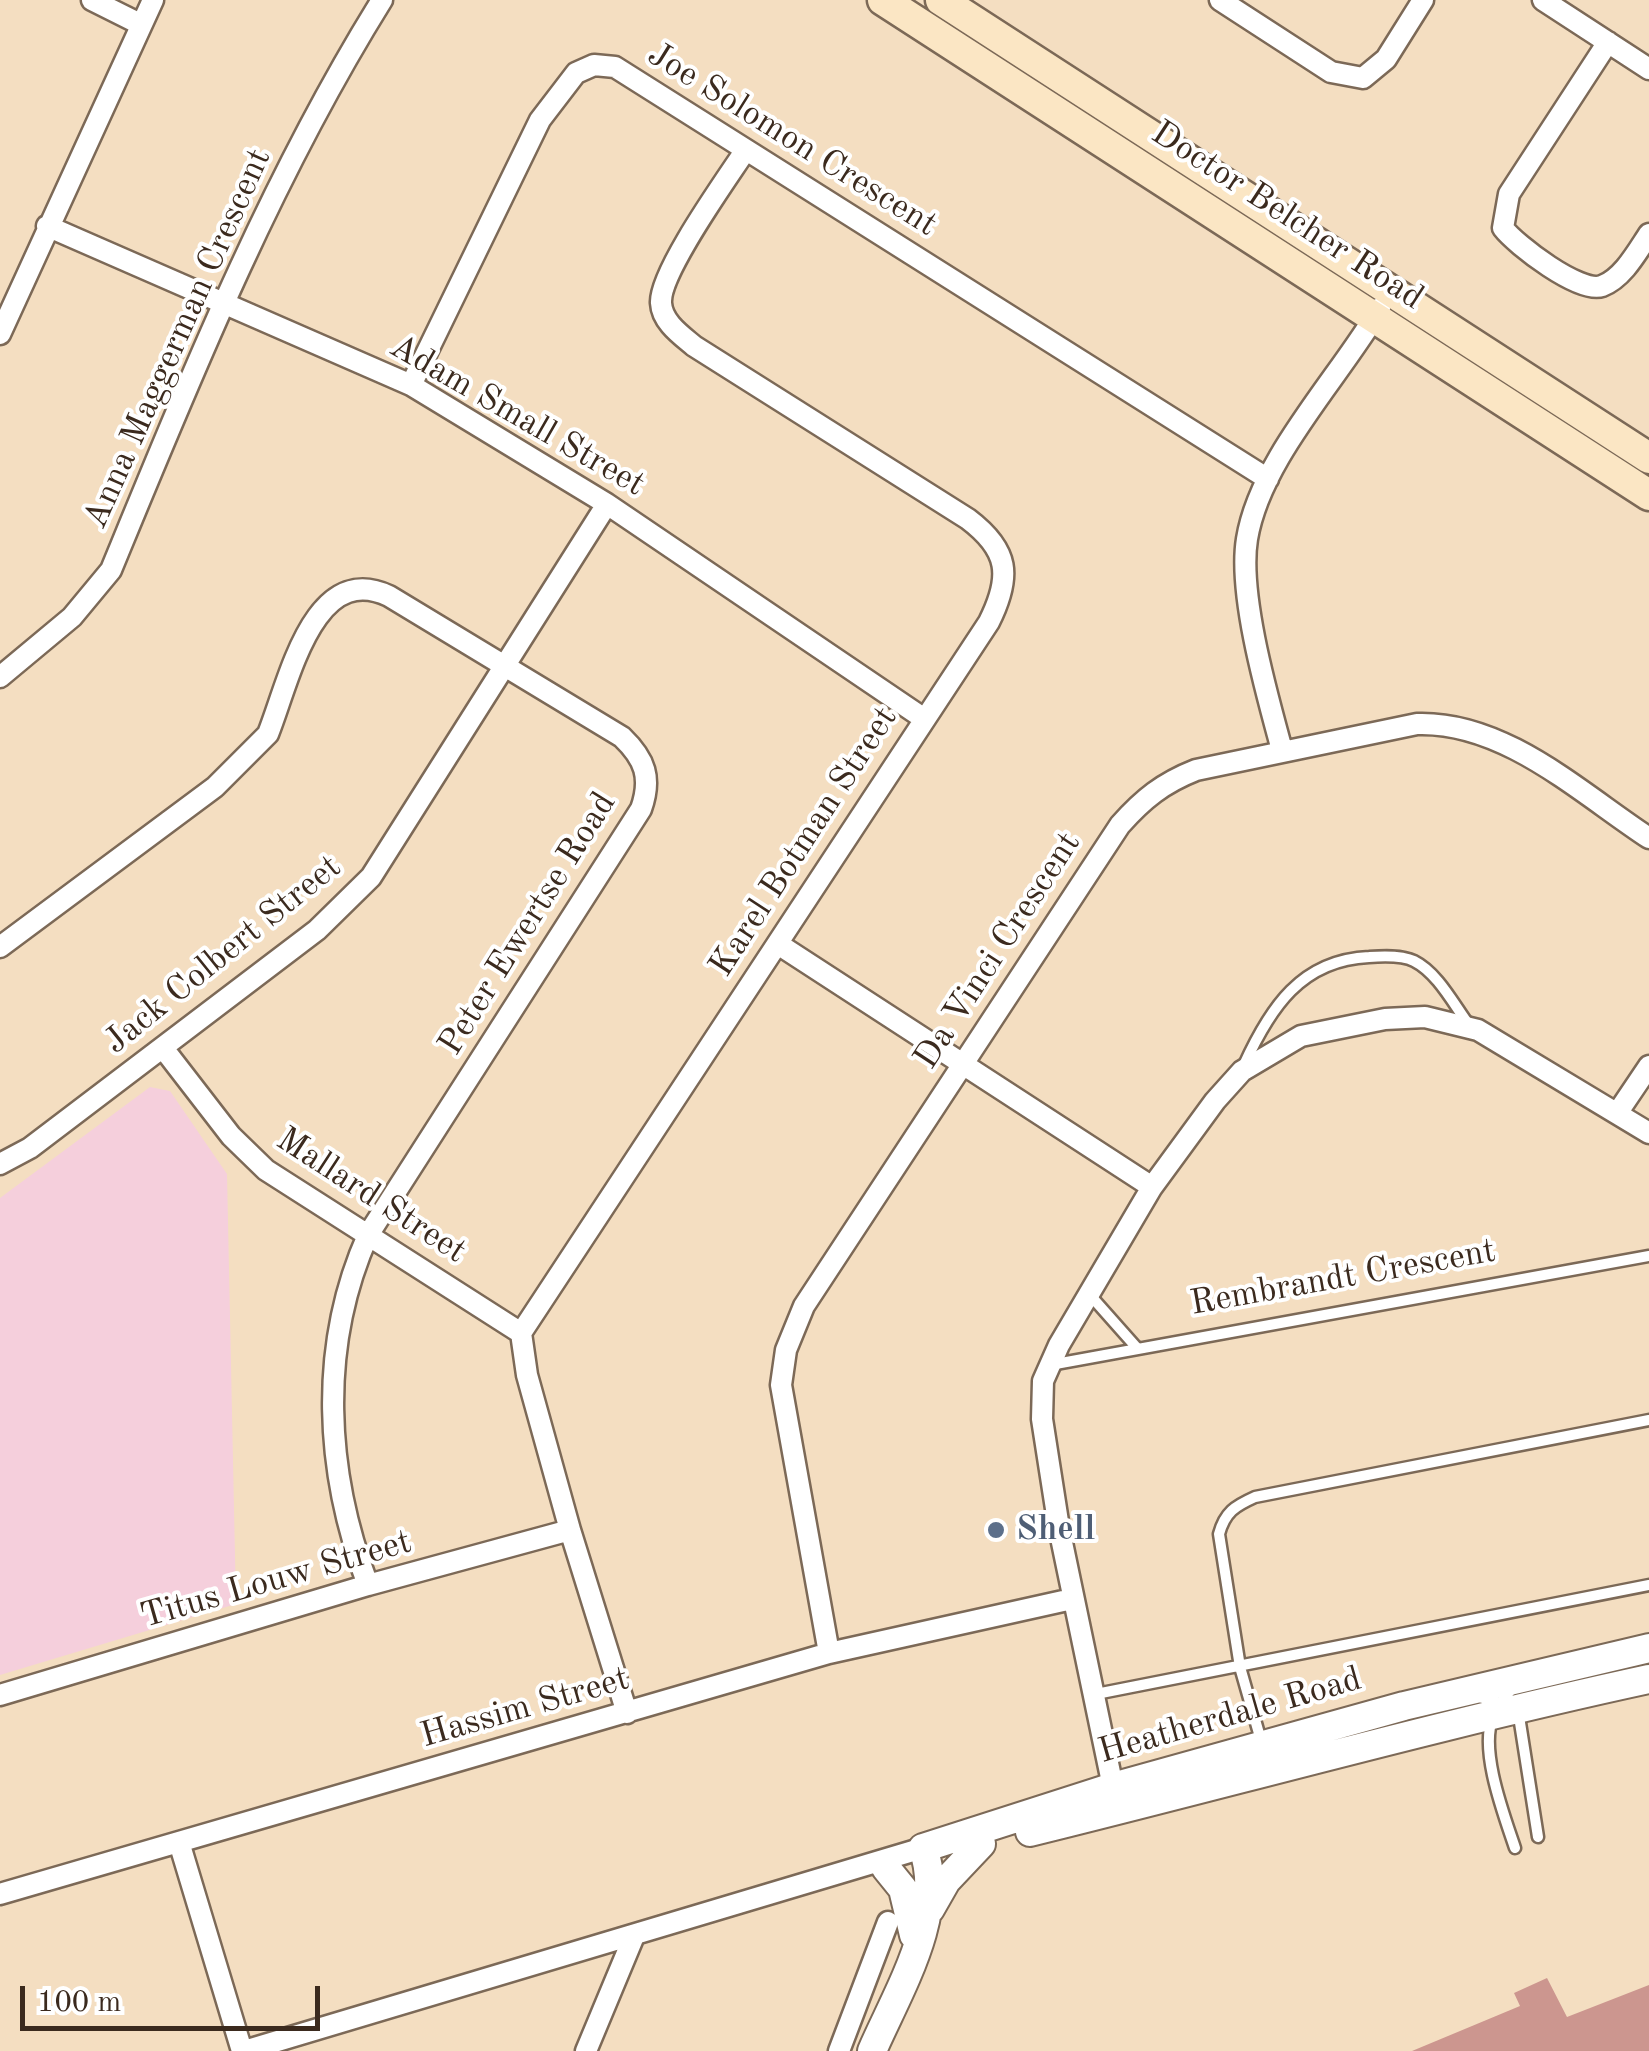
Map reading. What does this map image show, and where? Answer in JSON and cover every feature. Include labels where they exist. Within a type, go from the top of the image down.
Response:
[{"type":"main road","name":"Doctor Belcher Road","points":[[883,0],[1649,496]]},
{"type":"main road","name":"Doctor Belcher Road","points":[[941,0],[1649,458]]},
{"type":"street","points":[[92,0],[140,24]]},
{"type":"street","points":[[0,334],[153,0]]},
{"type":"street","name":"Anna Maggerman Crescent","points":[[0,676],[72,617],[111,570],[227,301],[321,103],[382,0]]},
{"type":"street","points":[[1220,0],[1331,72],[1363,78],[1386,59],[1424,0]]},
{"type":"street","points":[[1543,0],[1649,68]]},
{"type":"street","points":[[1608,42],[1508,194],[1503,228],[1513,241],[1537,258],[1585,286],[1596,287],[1620,274],[1649,234]]},
{"type":"street","name":"Joe Solomon Crescent","points":[[411,385],[540,120],[576,74],[594,65],[615,67],[1268,478]]},
{"type":"street","name":"Karel Botman Street","points":[[521,1332],[778,944],[1003,594],[1000,555],[988,534],[694,346],[674,329],[660,306],[677,260],[745,151]]},
{"type":"street","name":"Adam Small Street","points":[[47,226],[227,301],[411,385],[607,504],[923,718]]},
{"type":"street","points":[[1282,750],[1261,665],[1245,557],[1256,504],[1268,478],[1391,290]]},
{"type":"street","name":"Jack Colbert Street","points":[[0,1164],[30,1148],[317,930],[371,877],[607,504]]},
{"type":"street","name":"Peter Ewertse Road","points":[[0,947],[215,787],[258,748],[268,734],[316,617],[329,598],[355,587],[372,588],[622,736],[645,766],[647,792],[625,838],[368,1235],[348,1280],[340,1314],[333,1434],[347,1530],[368,1585]]},
{"type":"street","name":"Da Vinci Crescent","points":[[829,1653],[781,1385],[786,1350],[804,1306],[1120,825],[1142,801],[1165,782],[1196,770],[1282,750],[1417,724],[1464,727],[1518,751],[1649,838]]},
{"type":"street","points":[[778,944],[1152,1187]]},
{"type":"street","points":[[1109,1800],[1042,1419],[1044,1381],[1049,1365],[1152,1187],[1242,1071],[1302,1036],[1424,1017],[1470,1027],[1649,1134]]},
{"type":"street","name":"Mallard Street","points":[[163,1048],[251,1157],[521,1332]]},
{"type":"street","points":[[1618,1112],[1649,1066]]},
{"type":"street","points":[[521,1332],[527,1374],[570,1530],[627,1713]]},
{"type":"street","name":"Titus Louw Street","points":[[0,1695],[368,1585],[570,1530]]},
{"type":"street","name":"Hassim Street","points":[[0,1892],[829,1653],[1072,1599]]},
{"type":"street","name":"Heatherdale Road","points":[[837,1877],[981,1844],[1109,1800],[1166,1799],[1270,1755],[1404,1706],[1649,1648]]},
{"type":"street","name":"Heatherdale Road","points":[[243,2051],[1270,1755],[1362,1746],[1505,1709],[1649,1679]]},
{"type":"street","points":[[179,1842],[243,2051]]},
{"type":"street","points":[[872,2051],[946,1881],[981,1844]]},
{"type":"street","points":[[919,1937],[925,1854]]},
{"type":"street","points":[[886,1868],[908,1905],[919,1937]]},
{"type":"street","points":[[839,2051],[888,1922]]},
{"type":"street","points":[[586,2051],[634,1936]]},
{"type":"lane","points":[[1242,1071],[1286,992],[1322,966],[1350,958],[1413,960],[1429,973],[1470,1027]]},
{"type":"lane","name":"Rembrandt Crescent","points":[[1049,1365],[1649,1256]]},
{"type":"lane","points":[[1090,1294],[1138,1348]]},
{"type":"lane","points":[[1270,1755],[1240,1667],[1219,1534],[1223,1518],[1234,1507],[1256,1497],[1649,1420]]},
{"type":"lane","points":[[1091,1695],[1649,1584]]},
{"type":"lane","points":[[1515,1848],[1494,1776],[1489,1732],[1521,1676]]},
{"type":"lane","points":[[1404,1706],[1479,1697],[1505,1709]]},
{"type":"lane","points":[[1505,1709],[1538,1836]]},
{"type":"shaded area","points":[[150,1087],[170,1091],[227,1174],[236,1604],[0,1675],[0,1198]]},
{"type":"building","points":[[1547,1978],[1567,2017],[1649,1985],[1649,2051],[1412,2051],[1520,2006],[1514,1993]]},
{"type":"place","name":"Shell","points":[[996,1530]]}]
